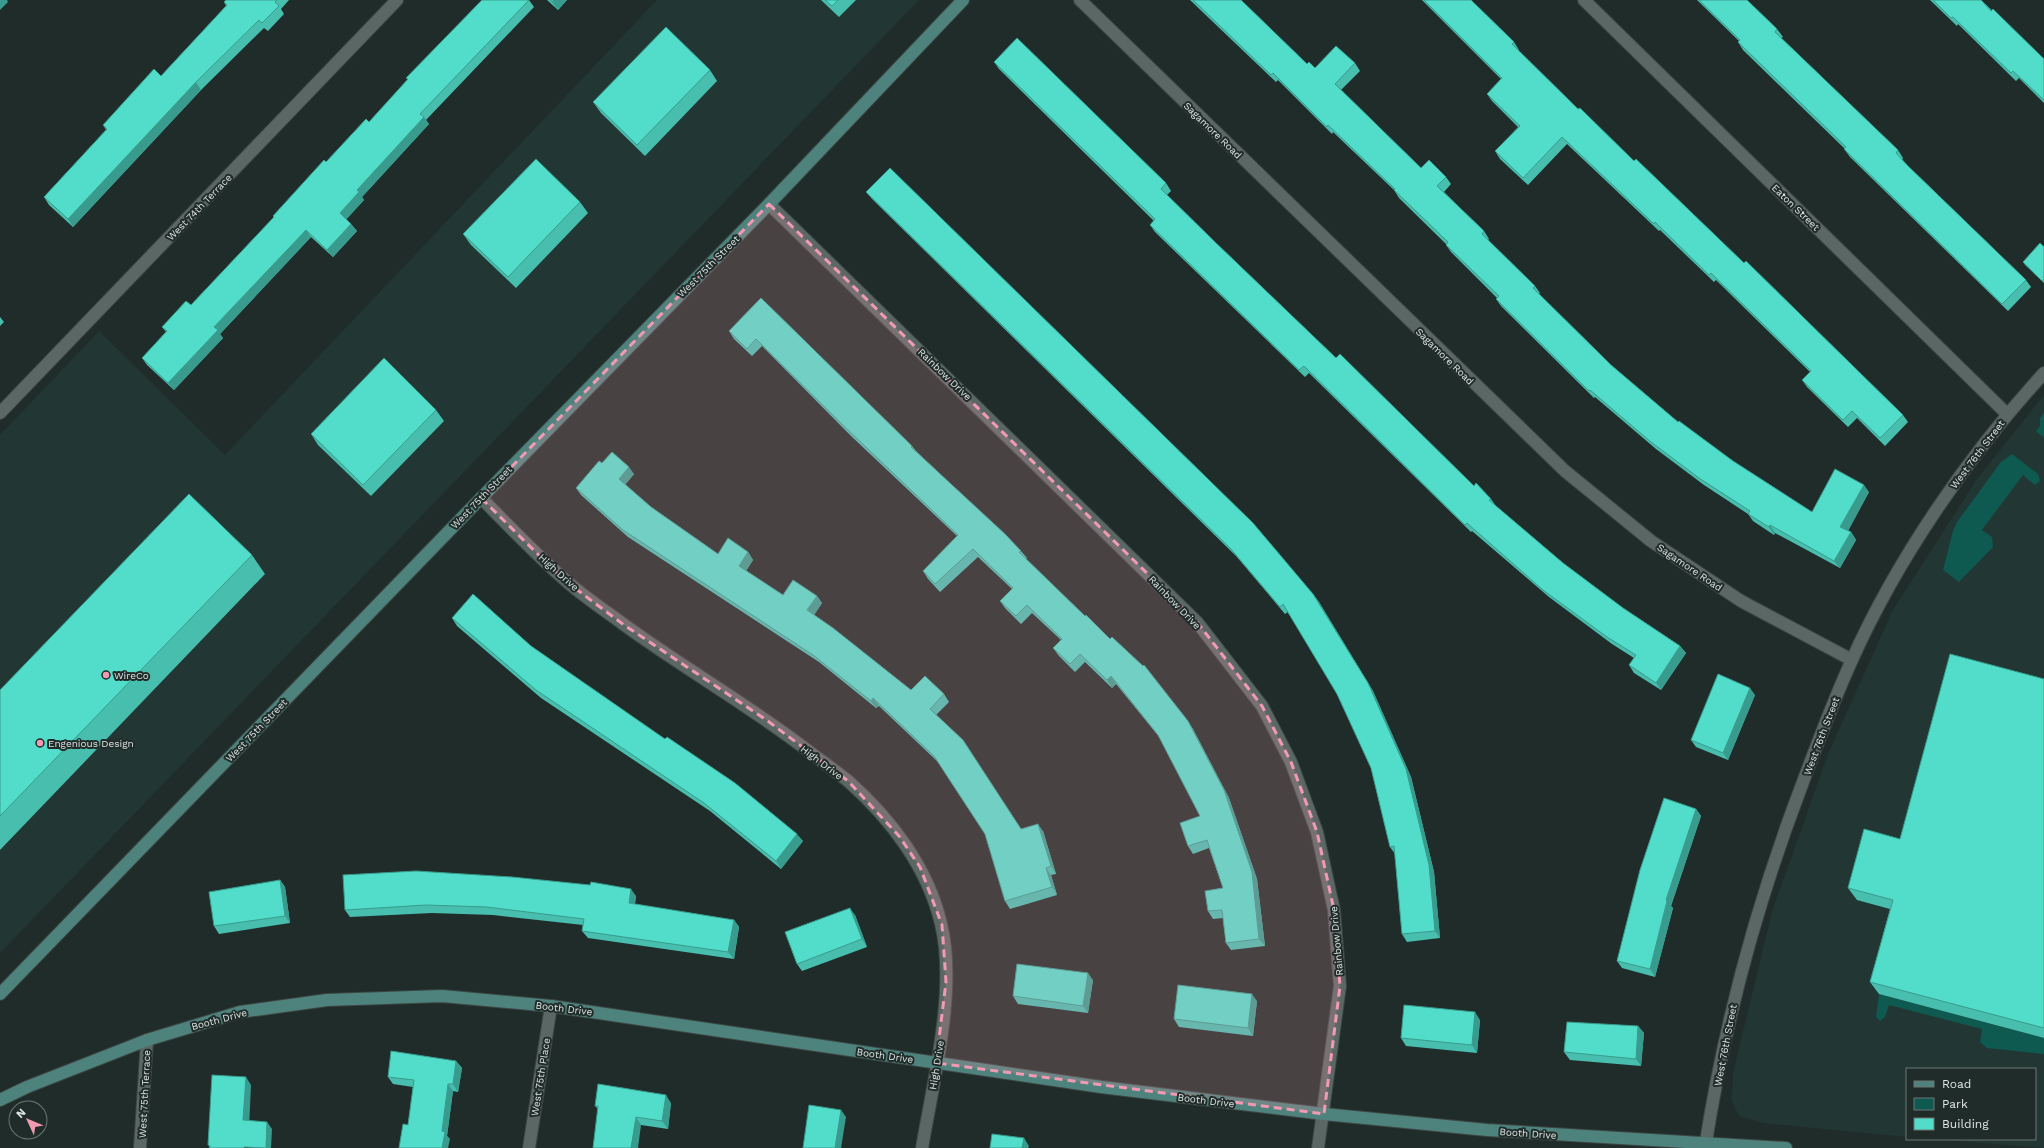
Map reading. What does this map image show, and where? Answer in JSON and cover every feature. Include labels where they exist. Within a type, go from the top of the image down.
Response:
[{"type":"street","name":"West 74th Terrace","points":[[0,413],[397,0]]},
{"type":"street","name":"West 75th Street","points":[[0,994],[481,498],[769,204],[963,0]]},
{"type":"street","name":"Sagamore Road","points":[[1080,0],[1565,471],[1651,541],[1741,601],[1852,660]]},
{"type":"street","name":"Eaton Street","points":[[1584,0],[2007,414]]},
{"type":"street","name":"Rainbow Drive","points":[[769,204],[1197,622],[1262,706],[1291,762],[1316,832],[1334,910],[1340,986],[1324,1114],[1318,1148]]},
{"type":"street","name":"West 76th Street","points":[[1706,1146],[1730,1018],[1751,934],[1778,850],[1825,722],[1852,660],[1897,574],[1934,512],[2007,414],[2044,373]]},
{"type":"street","name":"High Drive","points":[[481,498],[564,580],[624,625],[765,719],[848,781],[899,836],[920,866],[933,895],[942,925],[946,956],[946,982],[936,1063],[922,1148]]},
{"type":"street","name":"Booth Drive","points":[[0,1100],[27,1087],[147,1040],[240,1012],[327,1000],[442,996],[551,1006],[1101,1087],[1324,1114],[1487,1130],[1706,1146],[1786,1148]]},
{"type":"street","name":"West 75th Place","points":[[529,1148],[551,1006]]},
{"type":"street","name":"West 75th Terrace","points":[[140,1148],[147,1040]]},
{"type":"highlighted area","points":[[769,204],[1197,622],[1262,706],[1291,762],[1317,832],[1334,910],[1340,986],[1324,1114],[936,1063],[946,982],[942,925],[920,867],[899,836],[848,781],[765,719],[624,625],[564,580],[481,498]]},
{"type":"shaded area","points":[[657,0],[919,0],[0,953],[0,435],[99,331],[225,455]]},
{"type":"shaded area","points":[[2044,395],[2044,1148],[1945,1140],[2036,1140],[2036,1068],[1906,1068],[1906,1137],[1763,1123],[1739,1116],[1732,1101],[1733,1073],[1772,912],[1828,754],[1893,610],[1977,479]]},
{"type":"green space","points":[[2044,413],[2044,438],[2036,431],[2040,426],[2040,418]]},
{"type":"green space","points":[[2012,454],[2038,474],[2040,481],[2035,485],[2023,475],[1982,530],[1992,537],[1993,547],[1959,582],[1943,570],[1953,531],[1957,522],[2001,462]]},
{"type":"green space","points":[[1879,994],[2044,1038],[2044,1054],[1987,1048],[1980,1042],[1982,1029],[1889,1005],[1885,1017],[1880,1021],[1876,1017]]},
{"type":"building","points":[[226,0],[277,0],[275,2],[279,6],[262,23],[259,20],[196,82],[68,219],[44,197],[107,129],[103,125],[154,69],[161,76],[227,5],[224,2]]},
{"type":"building","points":[[482,0],[529,0],[420,114],[424,117],[357,190],[359,192],[340,213],[351,224],[327,250],[306,230],[214,327],[218,330],[168,383],[142,358],[167,331],[162,327],[186,301],[191,305],[274,217],[273,216],[324,160],[326,162],[366,119],[369,122],[408,79],[406,78]]},
{"type":"building","points":[[825,0],[838,0],[832,6]]},
{"type":"building","points":[[1193,0],[1241,0],[1307,64],[1309,62],[1315,68],[1336,46],[1355,63],[1335,84],[1421,168],[1429,160],[1446,177],[1437,186],[1484,231],[1482,234],[1535,286],[1533,288],[1611,365],[1678,422],[1679,421],[1733,461],[1812,512],[1835,469],[1864,485],[1840,527],[1851,532],[1834,561],[1770,525],[1769,527],[1748,514],[1750,511],[1699,478],[1651,442],[1590,390],[1589,391],[1496,299],[1499,296],[1446,245],[1448,242],[1394,190],[1395,189],[1328,125],[1327,127],[1273,73],[1271,75]]},
{"type":"building","points":[[1424,0],[1471,0],[1514,42],[1512,44],[1578,109],[1580,108],[1634,161],[1636,159],[1744,263],[1746,261],[1903,415],[1880,438],[1852,411],[1843,420],[1802,380],[1811,371],[1711,273],[1709,275],[1655,222],[1654,224],[1562,137],[1523,178],[1495,151],[1520,126],[1487,94],[1502,78]]},
{"type":"building","points":[[1699,0],[1747,0],[1777,29],[1775,32],[1898,150],[1896,153],[1908,166],[2026,280],[2002,304],[1844,149],[1846,147],[1738,42],[1740,40]]},
{"type":"building","points":[[1933,0],[1981,0],[1991,11],[1993,9],[2044,59],[2044,100],[2013,71],[2011,73],[1953,17],[1951,18]]},
{"type":"building","points":[[666,27],[710,70],[637,145],[593,102]]},
{"type":"building","points":[[1017,38],[1166,183],[1161,189],[1215,242],[1336,358],[1340,354],[1474,486],[1476,483],[1491,499],[1489,500],[1563,563],[1623,608],[1680,646],[1656,683],[1629,665],[1636,655],[1607,637],[1543,590],[1467,523],[1465,525],[1304,366],[1299,370],[1150,225],[1155,219],[994,62]]},
{"type":"building","points":[[536,159],[580,202],[508,277],[463,234]]},
{"type":"building","points":[[890,168],[1253,523],[1313,594],[1368,683],[1406,769],[1429,865],[1435,931],[1402,934],[1394,846],[1390,847],[1371,768],[1337,694],[1283,604],[1280,607],[1231,549],[866,192]]},
{"type":"building","points":[[2040,243],[2044,247],[2044,279],[2042,281],[2023,262]]},
{"type":"building","points":[[761,298],[912,446],[911,447],[1005,534],[1021,551],[1019,552],[1085,616],[1086,615],[1110,639],[1112,637],[1143,666],[1144,665],[1188,721],[1224,790],[1252,872],[1259,939],[1226,943],[1222,910],[1208,911],[1205,891],[1223,888],[1207,840],[1188,846],[1180,823],[1200,816],[1158,735],[1111,676],[1107,680],[1080,654],[1070,664],[1053,648],[1062,639],[1027,605],[1016,616],[1000,601],[1013,588],[973,549],[935,584],[923,571],[958,535],[846,428],[756,339],[747,349],[729,331]]},
{"type":"building","points":[[384,358],[436,410],[363,485],[311,434]]},
{"type":"building","points":[[612,452],[629,467],[619,479],[651,507],[718,554],[728,538],[748,552],[739,566],[783,595],[793,580],[817,596],[807,610],[833,628],[911,690],[925,676],[944,694],[930,709],[963,740],[1021,829],[1038,824],[1051,866],[1046,868],[1052,887],[1005,901],[985,834],[934,756],[873,698],[871,701],[813,655],[623,530],[576,488],[599,461],[602,463]]},
{"type":"building","points":[[189,494],[252,555],[0,816],[0,690]]},
{"type":"building","points":[[473,594],[531,646],[665,739],[667,737],[735,783],[797,834],[776,861],[704,803],[536,690],[452,618]]},
{"type":"building","points":[[1950,654],[2044,679],[2044,1028],[1870,982],[1893,900],[1848,888],[1864,829],[1900,839]]},
{"type":"building","points":[[1718,674],[1750,688],[1723,753],[1691,740]]},
{"type":"building","points":[[1664,798],[1696,809],[1666,900],[1667,901],[1650,969],[1617,961],[1640,870]]},
{"type":"building","points":[[416,871],[512,877],[590,885],[591,882],[631,889],[629,903],[734,920],[728,952],[582,931],[584,919],[487,907],[426,905],[345,910],[343,875]]},
{"type":"building","points":[[280,880],[285,916],[214,926],[209,892]]},
{"type":"building","points":[[850,908],[862,939],[797,964],[785,932]]},
{"type":"building","points":[[1017,964],[1088,973],[1083,1006],[1013,996]]},
{"type":"building","points":[[1178,985],[1252,994],[1248,1028],[1174,1019]]},
{"type":"building","points":[[1404,1005],[1475,1012],[1472,1045],[1401,1038]]},
{"type":"building","points":[[1567,1022],[1638,1026],[1636,1059],[1564,1052]]},
{"type":"building","points":[[391,1051],[456,1061],[453,1084],[448,1084],[442,1131],[445,1132],[442,1148],[399,1148],[403,1124],[408,1125],[414,1080],[388,1077]]},
{"type":"building","points":[[212,1075],[246,1077],[243,1120],[267,1122],[266,1148],[209,1148]]},
{"type":"building","points":[[598,1084],[666,1095],[662,1121],[636,1117],[631,1148],[593,1148],[598,1106],[595,1106]]},
{"type":"building","points":[[809,1105],[841,1110],[835,1148],[803,1148]]},
{"type":"building","points":[[992,1134],[1024,1138],[1022,1148],[990,1148]]},
{"type":"place","name":"WireCo","points":[[106,675]]},
{"type":"place","name":"Engenious Design","points":[[40,743]]}]
